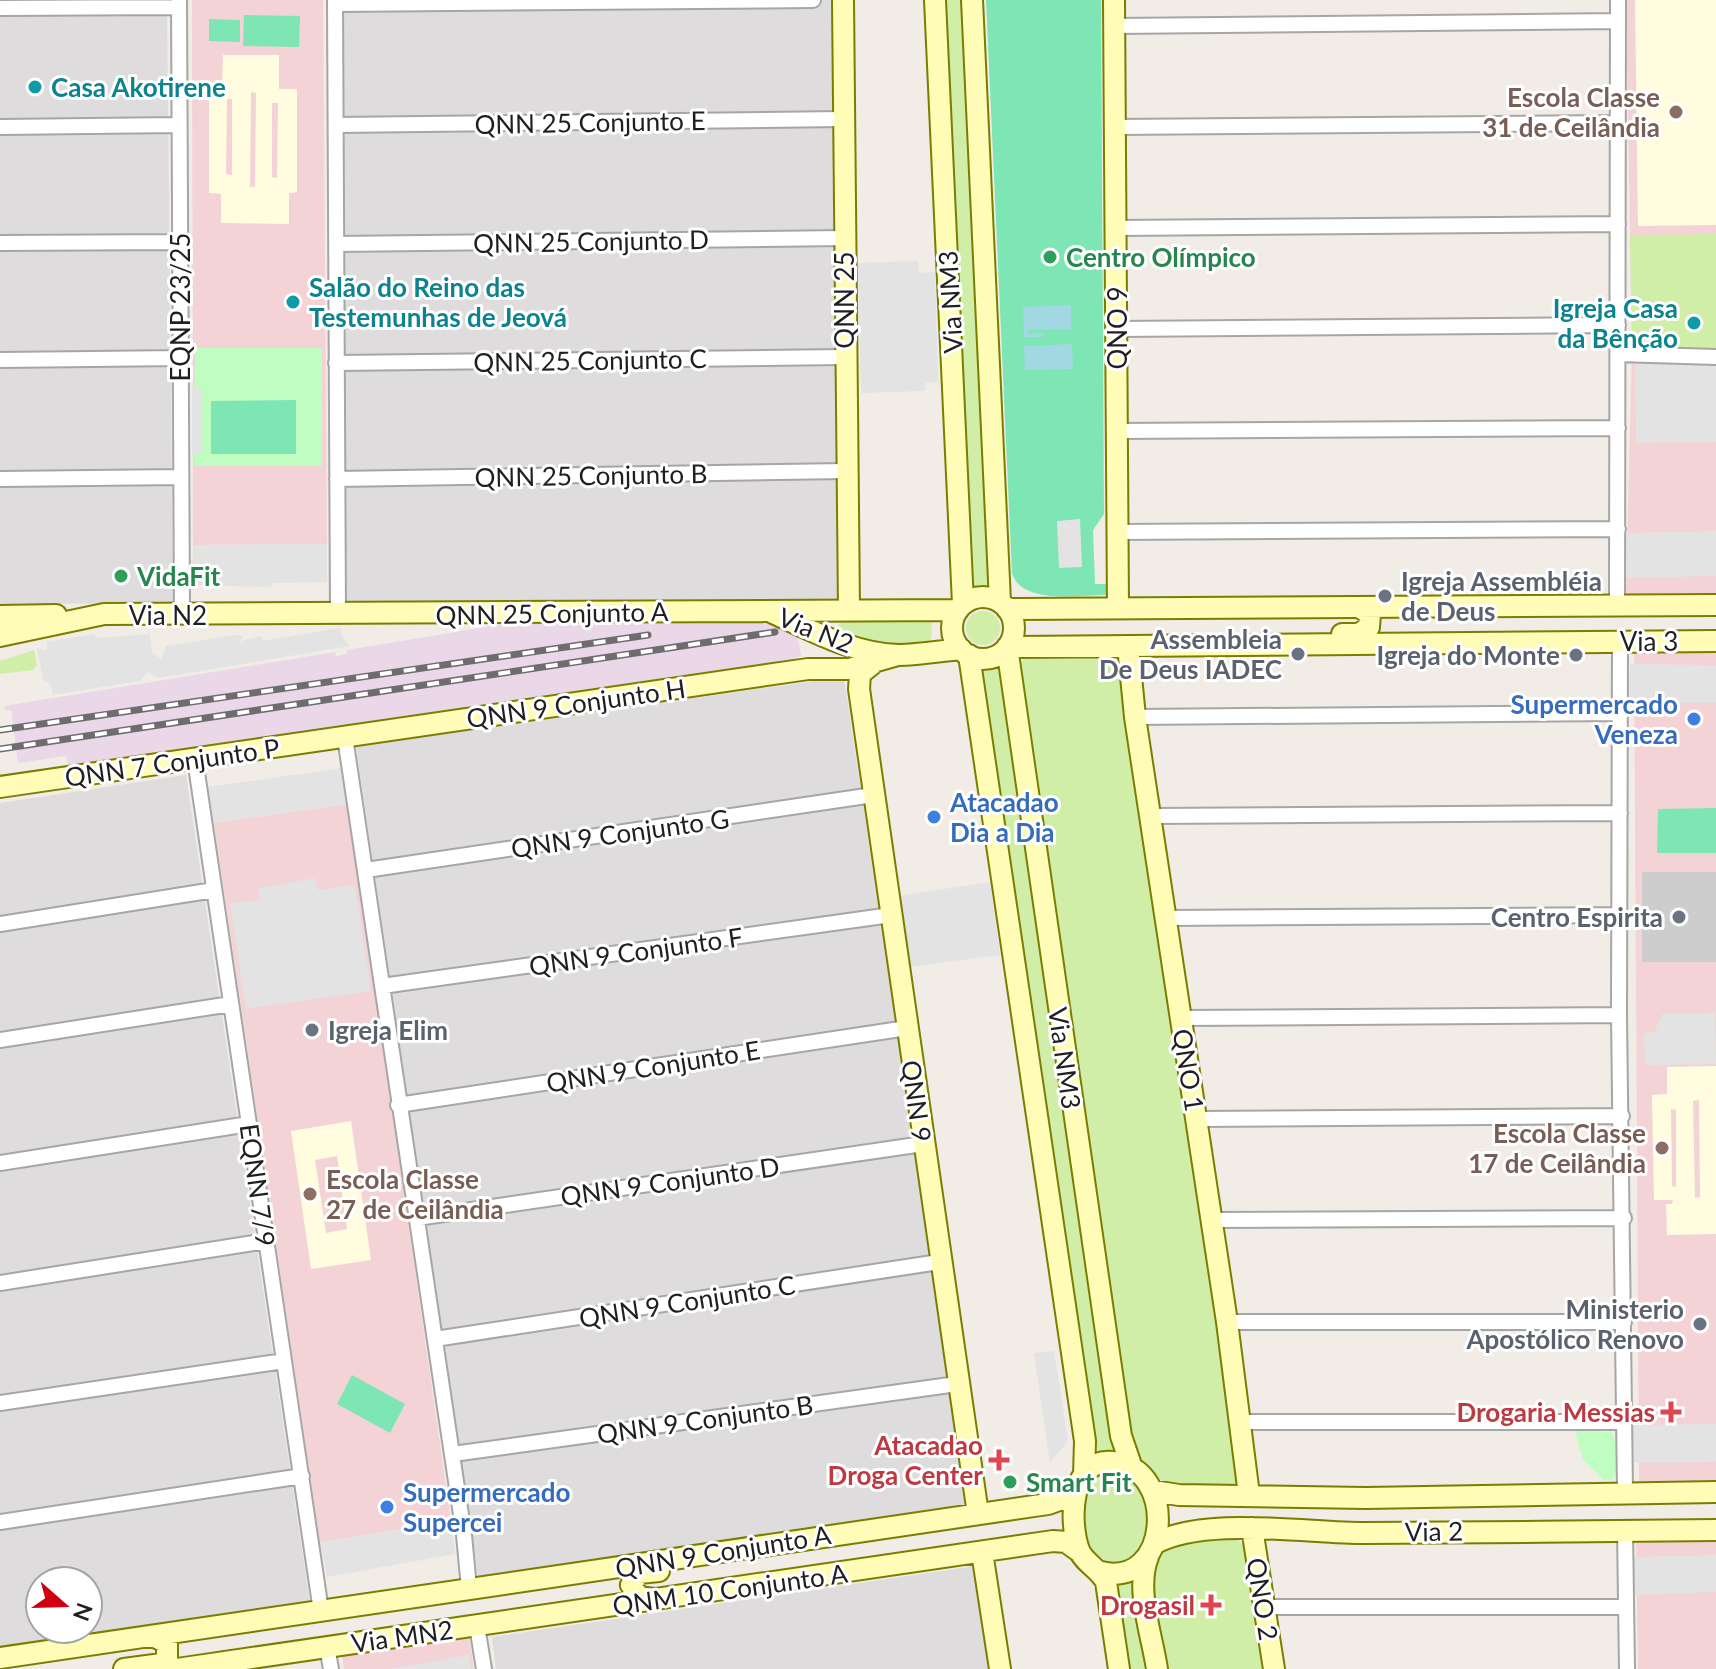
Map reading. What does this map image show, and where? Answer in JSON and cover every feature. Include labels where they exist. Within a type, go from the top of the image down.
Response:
[{"type":"main road","name":"QNN 25","points":[[843,0],[844,607]]},
{"type":"main road","name":"Via NM3","points":[[935,0],[961,607]]},
{"type":"main road","name":"Via NM3","points":[[972,0],[1003,606]]},
{"type":"main road","name":"QNO 9","points":[[1114,0],[1118,608]]},
{"type":"main road","points":[[977,597],[1003,606],[1013,624],[1007,647],[987,658],[965,652],[952,628],[961,607],[977,597]]},
{"type":"main road","name":"Via 3","points":[[1003,606],[1716,605]]},
{"type":"main road","points":[[1401,643],[1390,632],[1390,624],[1398,616],[1507,606]]},
{"type":"main road","points":[[808,669],[822,659],[826,638],[844,607]]},
{"type":"main road","name":"Via N2","points":[[766,610],[961,607]]},
{"type":"main road","points":[[1219,644],[1268,634],[1363,633],[1371,619],[1367,611],[1359,607]]},
{"type":"main road","name":"Via N2","points":[[766,610],[826,638],[898,655],[965,652]]},
{"type":"main road","name":"QNN 25 Conjunto A","points":[[338,614],[766,610]]},
{"type":"main road","points":[[0,616],[104,614]]},
{"type":"main road","name":"Via N2","points":[[0,636],[104,614],[338,614]]},
{"type":"main road","name":"QNN 9","points":[[826,638],[849,669],[859,689],[939,1262],[978,1514]]},
{"type":"main road","name":"Via 3","points":[[1007,647],[1716,641]]},
{"type":"main road","name":"QNO 1","points":[[1128,646],[1135,717],[1227,1322],[1249,1495]]},
{"type":"main road","name":"Via NM3","points":[[1007,647],[1121,1436],[1132,1468]]},
{"type":"main road","name":"Via NM3","points":[[965,652],[1085,1441],[1084,1476]]},
{"type":"main road","name":"QNN 9 Conjunto H","points":[[345,737],[808,669],[849,669],[898,655]]},
{"type":"main road","points":[[859,689],[860,674],[875,662]]},
{"type":"main road","name":"QNN 7 Conjunto P","points":[[0,787],[345,737]]},
{"type":"main road","points":[[1080,1552],[1073,1527],[1073,1495],[1084,1476],[1107,1462],[1132,1468],[1153,1491],[1158,1517],[1143,1584],[1157,1669]]},
{"type":"main road","name":"Via 2","points":[[1153,1491],[1179,1495],[1366,1498],[1716,1492]]},
{"type":"main road","points":[[978,1514],[1048,1504],[1073,1495]]},
{"type":"main road","points":[[1323,1497],[1332,1507],[1331,1521],[1324,1532]]},
{"type":"main road","points":[[1364,1533],[1354,1521],[1355,1507],[1366,1498]]},
{"type":"main road","name":"QNN 9 Conjunto A","points":[[469,1588],[978,1514]]},
{"type":"main road","name":"Via 2","points":[[1151,1550],[1177,1533],[1252,1528],[1364,1533],[1716,1530]]},
{"type":"main road","name":"QNO 2","points":[[1252,1528],[1274,1669]]},
{"type":"main road","points":[[657,1600],[634,1593],[634,1577],[639,1573],[750,1558],[806,1538]]},
{"type":"main road","points":[[1000,1669],[982,1552],[1053,1541],[1066,1542],[1101,1572],[1109,1596],[1119,1669]]},
{"type":"main road","points":[[1101,1572],[1124,1573],[1151,1550]]},
{"type":"main road","name":"QNM 10 Conjunto A","points":[[477,1626],[982,1552]]},
{"type":"main road","points":[[455,1629],[518,1610],[607,1595],[611,1590],[610,1576],[600,1570]]},
{"type":"main road","name":"Via MN2","points":[[316,1612],[469,1588]]},
{"type":"main road","points":[[0,1658],[316,1612]]},
{"type":"main road","points":[[206,1665],[191,1654],[195,1640],[271,1627],[316,1612]]},
{"type":"main road","name":"Via MN2","points":[[177,1669],[477,1626]]},
{"type":"main road","points":[[124,1669],[162,1664],[167,1659],[167,1643],[153,1636]]},
{"type":"street","points":[[338,614],[335,2],[813,0]]},
{"type":"street","points":[[1617,605],[1618,0]]},
{"type":"street","points":[[0,8],[179,3]]},
{"type":"street","name":"EQNP 23/25","points":[[179,3],[182,615]]},
{"type":"street","points":[[1114,26],[1618,21]]},
{"type":"street","name":"QNN 25 Conjunto E","points":[[336,125],[843,119]]},
{"type":"street","points":[[1115,127],[1618,123]]},
{"type":"street","points":[[0,127],[179,125]]},
{"type":"street","points":[[1116,228],[1618,224]]},
{"type":"street","name":"QNN 25 Conjunto D","points":[[337,244],[844,238]]},
{"type":"street","points":[[0,243],[180,242]]},
{"type":"street","points":[[1117,329],[1618,325]]},
{"type":"street","points":[[1618,354],[1716,357]]},
{"type":"street","name":"QNN 25 Conjunto C","points":[[336,363],[844,357]]},
{"type":"street","points":[[0,360],[181,358]]},
{"type":"street","points":[[1116,431],[1618,428]]},
{"type":"street","name":"QNN 25 Conjunto B","points":[[337,479],[845,471]]},
{"type":"street","points":[[0,479],[181,477]]},
{"type":"street","points":[[1117,532],[1618,529]]},
{"type":"street","points":[[1620,641],[1619,1015],[1624,1218],[1625,1493]]},
{"type":"street","points":[[1135,717],[1620,713]]},
{"type":"street","points":[[345,737],[398,1105],[453,1454],[469,1588]]},
{"type":"street","name":"EQNN 7/9","points":[[195,759],[302,1476],[316,1612]]},
{"type":"street","name":"QNN 9 Conjunto G","points":[[366,870],[873,795]]},
{"type":"street","points":[[1152,816],[1620,813]]},
{"type":"street","points":[[0,924],[214,890]]},
{"type":"street","name":"QNN 9 Conjunto F","points":[[382,986],[891,915]]},
{"type":"street","points":[[1166,918],[1621,915]]},
{"type":"street","points":[[0,1040],[231,1004]]},
{"type":"street","points":[[1181,1018],[1619,1015]]},
{"type":"street","name":"QNN 9 Conjunto E","points":[[398,1105],[907,1028]]},
{"type":"street","points":[[1197,1119],[1622,1116]]},
{"type":"street","points":[[0,1163],[249,1124]]},
{"type":"street","name":"QNN 9 Conjunto D","points":[[417,1218],[923,1144]]},
{"type":"street","points":[[1211,1220],[1624,1218]]},
{"type":"street","points":[[0,1283],[266,1241]]},
{"type":"street","name":"QNN 9 Conjunto C","points":[[435,1339],[939,1262]]},
{"type":"street","points":[[1227,1322],[1624,1322]]},
{"type":"street","points":[[0,1403],[284,1361]]},
{"type":"street","name":"QNN 9 Conjunto B","points":[[453,1454],[957,1384]]},
{"type":"street","points":[[1241,1422],[1624,1422]]},
{"type":"street","points":[[0,1522],[302,1476]]},
{"type":"street","points":[[1625,1530],[1627,1669]]},
{"type":"street","points":[[1264,1607],[1625,1607]]},
{"type":"street","points":[[477,1626],[484,1669]]},
{"type":"street","points":[[327,1647],[331,1669]]},
{"type":"shaded area","points":[[0,0],[167,0],[173,603],[0,604]]},
{"type":"shaded area","points":[[192,0],[323,0],[327,544],[193,545]]},
{"type":"shaded area","points":[[344,0],[832,0],[837,599],[345,601]]},
{"type":"shaded area","points":[[1626,0],[1716,0],[1716,597],[1630,597],[1626,593],[1632,347]]},
{"type":"shaded area","name":"Escola Classe 31 de Ceilândia","points":[[1635,0],[1716,0],[1716,225],[1638,226]]},
{"type":"shaded area","points":[[223,55],[279,55],[279,89],[297,89],[297,192],[289,193],[289,224],[221,223],[221,194],[209,193],[209,89],[222,89]],"holes":[[[251,92],[256,93],[255,187],[250,187]],[[227,99],[232,99],[232,175],[226,174]],[[272,103],[278,103],[277,178],[272,177]]]},
{"type":"shaded area","points":[[918,261],[919,273],[935,272],[938,382],[925,383],[925,391],[861,393],[858,263]]},
{"type":"shaded area","points":[[1716,357],[1716,442],[1636,443],[1635,358]]},
{"type":"shaded area","points":[[192,388],[202,388],[202,453],[192,453]]},
{"type":"shaded area","points":[[1080,519],[1082,567],[1059,568],[1057,521]]},
{"type":"shaded area","points":[[1716,531],[1716,576],[1627,578],[1626,533]]},
{"type":"shaded area","points":[[327,544],[327,582],[274,583],[270,587],[192,585],[193,545]]},
{"type":"shaded area","points":[[771,623],[797,632],[801,656],[789,662],[69,767],[66,756],[18,763],[11,710],[5,710],[4,706],[335,652],[336,656],[347,654],[347,650],[504,624]]},
{"type":"shaded area","points":[[340,628],[342,637],[350,646],[158,678],[148,672],[140,681],[53,695],[50,683],[43,680],[37,648],[47,651],[47,642],[94,634],[96,638],[150,634],[152,652],[161,659],[166,646],[234,635],[243,636],[240,643],[243,644],[243,640],[262,636],[263,641]]},
{"type":"shaded area","points":[[1634,648],[1716,649],[1716,1485],[1639,1487]]},
{"type":"shaded area","points":[[1630,664],[1716,665],[1716,703],[1629,703]]},
{"type":"shaded area","points":[[844,677],[967,1506],[478,1578],[356,746]]},
{"type":"shaded area","points":[[343,768],[348,804],[214,823],[207,787]]},
{"type":"shaded area","points":[[186,775],[310,1603],[104,1633],[104,1565],[24,1565],[24,1645],[0,1648],[0,803]]},
{"type":"shaded area","points":[[348,804],[451,1521],[320,1542],[214,823]]},
{"type":"shaded area","name":"Centro Espirita","points":[[1642,872],[1716,872],[1716,962],[1642,962]]},
{"type":"shaded area","points":[[315,878],[318,890],[355,885],[371,991],[246,1009],[230,903],[260,900],[258,888]]},
{"type":"shaded area","points":[[990,882],[1000,955],[908,967],[898,896]]},
{"type":"shaded area","points":[[1715,1013],[1716,1064],[1645,1065],[1644,1034],[1655,1031],[1662,1014]]},
{"type":"shaded area","name":"Escola Classe 17 de Ceilândia","points":[[1716,1066],[1716,1234],[1667,1235],[1666,1204],[1672,1204],[1673,1200],[1654,1200],[1652,1095],[1667,1094],[1667,1067]],"holes":[[[1699,1100],[1700,1197],[1695,1198],[1693,1101]],[[1671,1109],[1676,1110],[1676,1187],[1672,1186]]]},
{"type":"shaded area","name":"Escola Classe 27 de Ceilândia","points":[[351,1121],[371,1260],[311,1269],[291,1131]],"holes":[[[337,1156],[347,1229],[326,1233],[315,1160]]]},
{"type":"shaded area","points":[[1054,1351],[1068,1441],[1050,1463],[1034,1353]]},
{"type":"shaded area","points":[[1716,1424],[1716,1462],[1632,1463],[1631,1425]]},
{"type":"shaded area","points":[[451,1521],[455,1554],[327,1577],[320,1542]]},
{"type":"shaded area","points":[[1636,1536],[1716,1536],[1716,1669],[1638,1669]]},
{"type":"shaded area","points":[[1716,1555],[1716,1592],[1635,1595],[1633,1557]]},
{"type":"shaded area","points":[[976,1566],[990,1669],[496,1669],[492,1637]]},
{"type":"shaded area","points":[[469,1638],[474,1669],[344,1669],[342,1655]]},
{"type":"shaded area","points":[[469,1655],[471,1669],[388,1669]]},
{"type":"green space","points":[[942,0],[966,0],[993,592],[970,593]]},
{"type":"green space","name":"Centro Olímpico","points":[[986,0],[1101,0],[1104,514],[1093,530],[1095,584],[1106,584],[1106,595],[1039,594],[1018,583],[1012,573]]},
{"type":"green space","points":[[244,15],[300,16],[299,47],[243,46]]},
{"type":"green space","points":[[209,19],[240,20],[240,42],[209,41]]},
{"type":"green space","points":[[1716,234],[1716,347],[1632,347],[1630,235]]},
{"type":"green space","points":[[195,348],[322,348],[322,466],[194,466]]},
{"type":"green space","points":[[296,400],[296,454],[211,454],[211,401]]},
{"type":"green space","points":[[983,611],[995,616],[1000,628],[995,640],[983,645],[971,640],[966,628],[971,616]]},
{"type":"green space","points":[[841,618],[932,618],[931,644],[898,649],[835,633]]},
{"type":"green space","points":[[34,650],[37,665],[33,670],[0,674],[0,661]]},
{"type":"green space","points":[[1118,654],[1239,1467],[1235,1492],[1184,1488],[1158,1478],[1138,1456],[1129,1438],[1017,667],[1027,655]]},
{"type":"green space","points":[[1000,663],[1116,1449],[1094,1453],[981,673],[985,667]]},
{"type":"green space","points":[[1716,808],[1716,853],[1657,853],[1658,809]]},
{"type":"green space","points":[[352,1375],[405,1404],[390,1433],[337,1404]]},
{"type":"green space","points":[[1575,1431],[1612,1432],[1618,1456],[1613,1479],[1604,1480],[1583,1460]]},
{"type":"green space","points":[[1110,1470],[1134,1483],[1142,1493],[1146,1508],[1147,1532],[1142,1549],[1131,1559],[1118,1562],[1104,1559],[1092,1549],[1083,1532],[1081,1509],[1091,1479]]},
{"type":"green space","points":[[1187,1540],[1237,1540],[1245,1545],[1264,1669],[1163,1669],[1152,1607],[1152,1573],[1163,1551]]},
{"type":"green space","points":[[1135,1581],[1148,1669],[1125,1669],[1113,1584]]},
{"type":"water","points":[[1071,305],[1071,329],[1028,330],[1028,334],[1043,333],[1043,337],[1024,337],[1023,307]]},
{"type":"water","points":[[1072,344],[1073,369],[1025,370],[1024,346]]},
{"type":"railway","points":[[0,749],[775,632]]},
{"type":"railway","points":[[0,730],[648,635]]},
{"type":"place","name":"Casa Akotirene","points":[[35,87]]},
{"type":"place","name":"Escola Classe 31 de Ceilândia","points":[[1676,112]]},
{"type":"place","name":"Centro Olímpico","points":[[1050,257]]},
{"type":"place","name":"Salão do Reino das Testemunhas de Jeová","points":[[293,302]]},
{"type":"place","name":"Igreja Casa da Bênção","points":[[1694,323]]},
{"type":"place","name":"VidaFit","points":[[121,576]]},
{"type":"place","name":"Igreja Assembléia de Deus","points":[[1385,596]]},
{"type":"place","name":"Assembleia De Deus IADEC","points":[[1298,654]]},
{"type":"place","name":"Igreja do Monte","points":[[1576,655]]},
{"type":"place","name":"Supermercado Veneza","points":[[1694,719]]},
{"type":"place","name":"Atacadao Dia a Dia","points":[[934,817]]},
{"type":"place","name":"Centro Espirita","points":[[1679,917]]},
{"type":"place","name":"Igreja Elim","points":[[312,1030]]},
{"type":"place","name":"Escola Classe 17 de Ceilândia","points":[[1662,1148]]},
{"type":"place","name":"Escola Classe 27 de Ceilândia","points":[[310,1194]]},
{"type":"place","name":"Ministerio Apostólico Renovo","points":[[1700,1324]]},
{"type":"place","name":"Drogaria Messias","points":[[1671,1412]]},
{"type":"place","name":"Atacadao Droga Center","points":[[999,1460]]},
{"type":"place","name":"Smart Fit","points":[[1010,1482]]},
{"type":"place","name":"Supermercado Supercei","points":[[387,1507]]},
{"type":"place","name":"Drogasil","points":[[1211,1605]]}]
